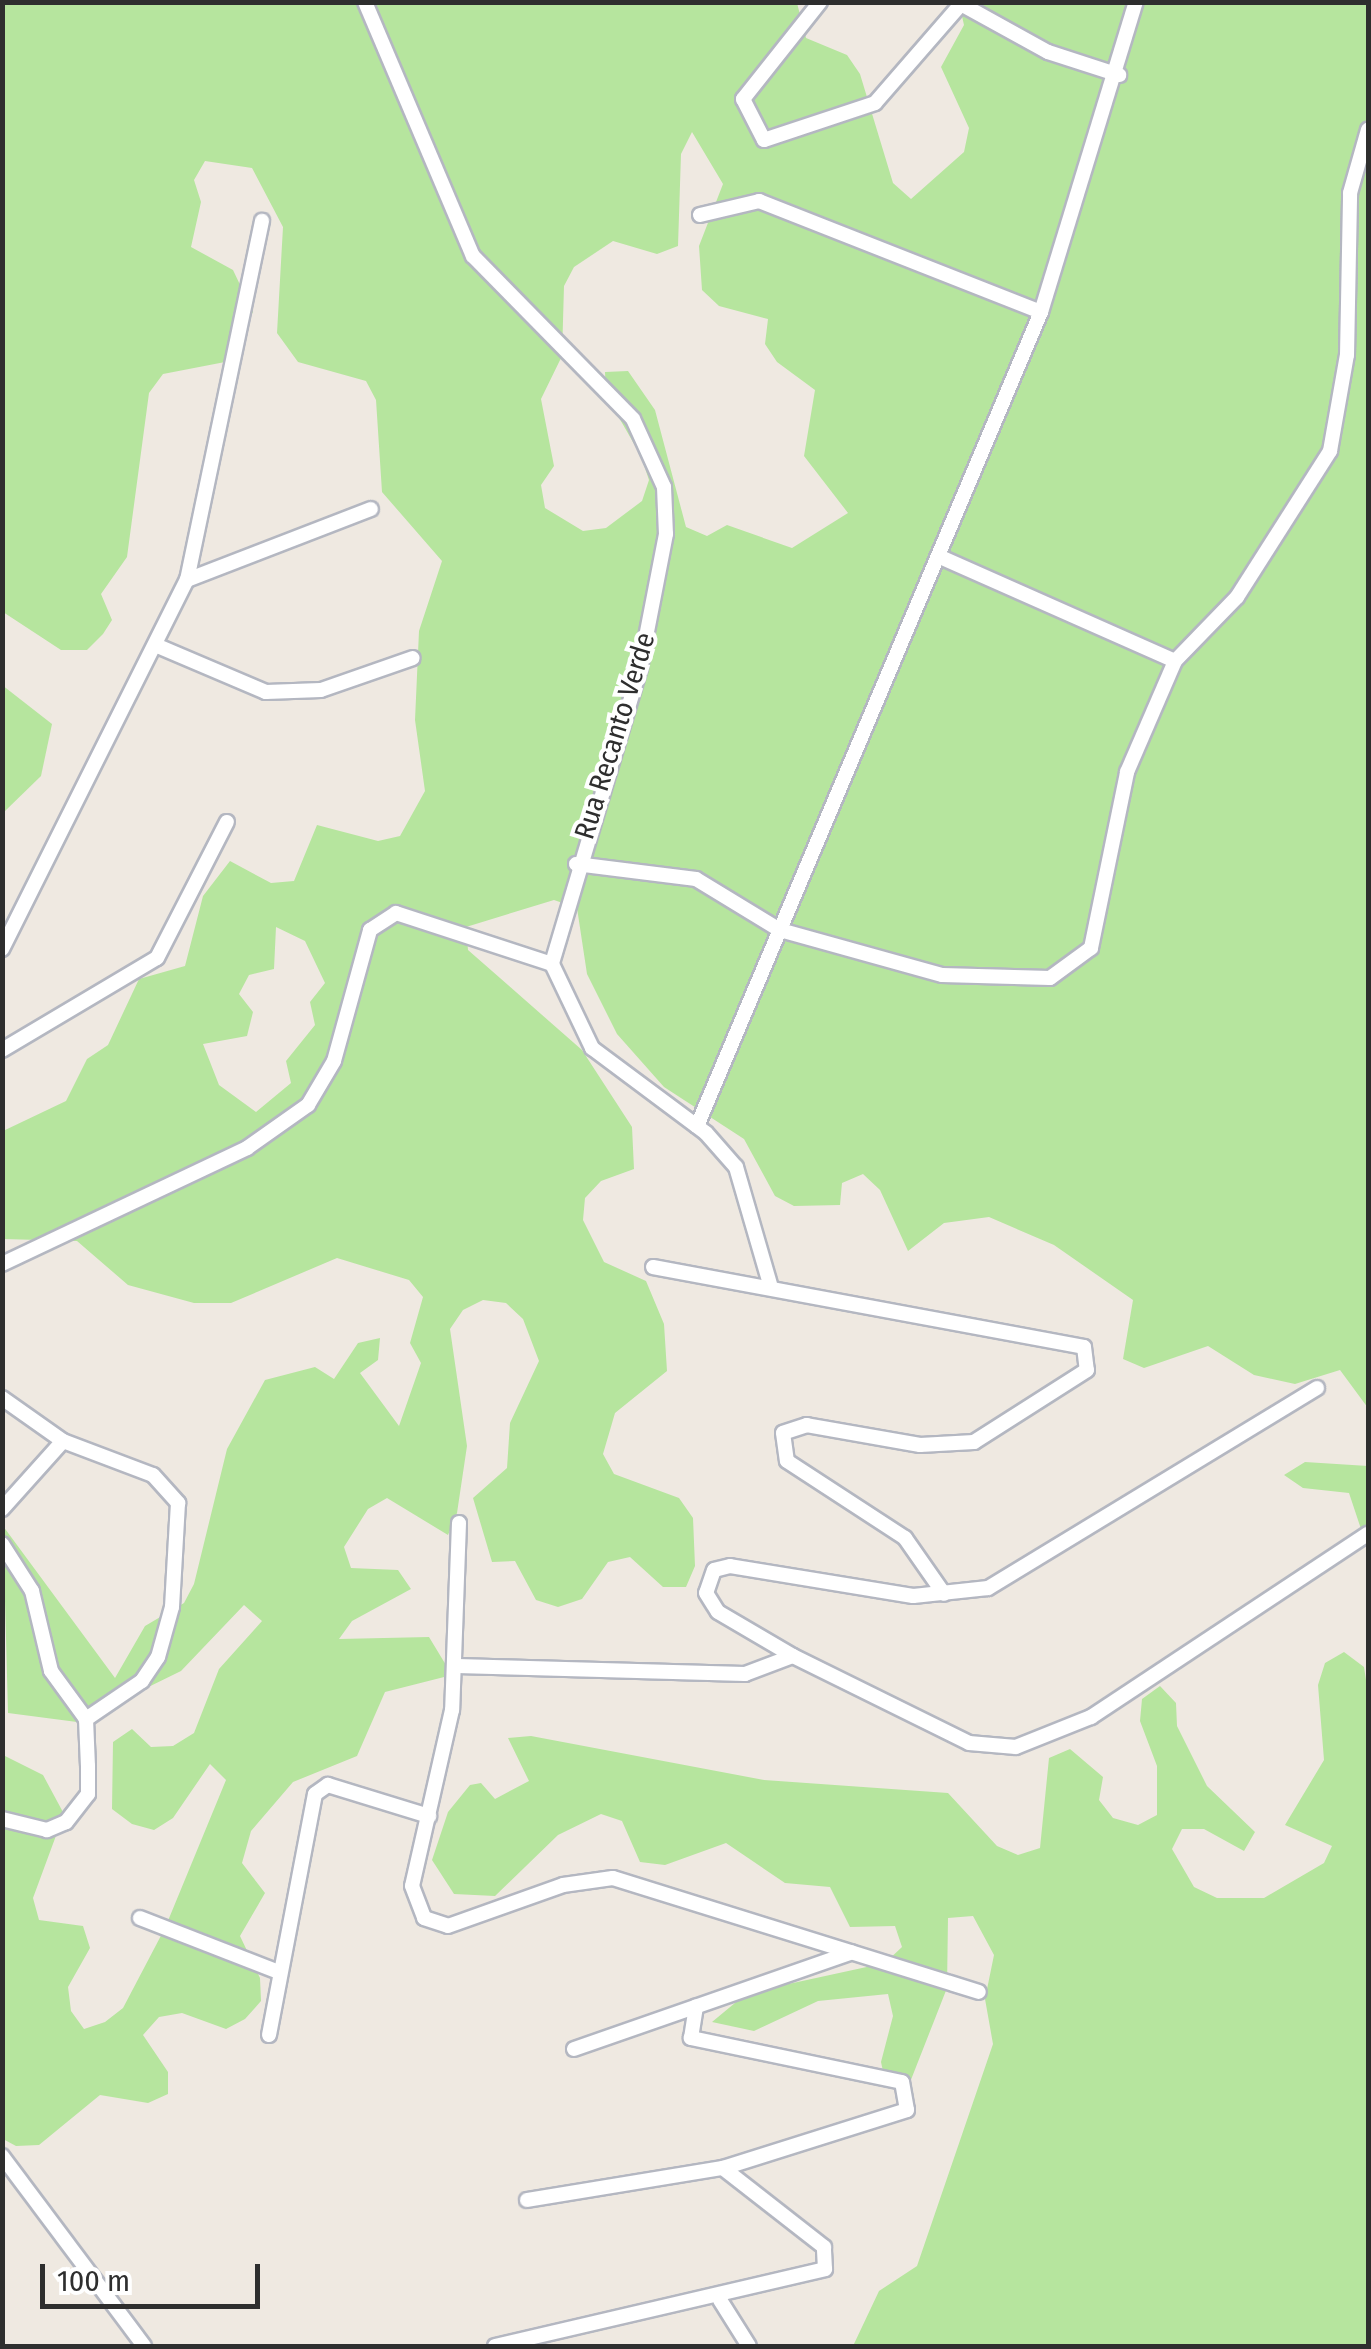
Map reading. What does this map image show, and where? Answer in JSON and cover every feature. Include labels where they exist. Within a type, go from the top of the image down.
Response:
[{"type":"street","name":"Rua Recanto Verde","points":[[365,2],[474,256],[633,418],[660,465],[666,534],[640,668],[576,864],[552,964]]},
{"type":"street","points":[[820,2],[746,91],[743,113],[769,142],[866,109],[961,4],[1048,52],[1120,75]]},
{"type":"street","points":[[697,1126],[1041,312],[1120,75],[1136,2]]},
{"type":"street","points":[[576,864],[696,879],[780,930],[942,975],[1050,978],[1091,948],[1127,772],[1174,661],[1237,597],[1330,450],[1347,354],[1350,193],[1368,130]]},
{"type":"street","points":[[700,215],[759,201],[1041,312]]},
{"type":"street","points":[[2,949],[160,647],[187,580],[262,222]]},
{"type":"street","points":[[187,580],[371,509]]},
{"type":"street","points":[[938,556],[1174,661]]},
{"type":"street","points":[[160,647],[266,692],[292,693],[413,658]]},
{"type":"street","points":[[2,1050],[157,958],[227,822]]},
{"type":"street","points":[[2,1264],[246,1148],[308,1106],[334,1061],[366,939],[382,918],[414,914],[523,961],[552,964],[592,1048],[697,1126],[736,1167],[770,1284]]},
{"type":"street","points":[[652,1267],[770,1284],[1079,1344],[1091,1357],[1061,1390],[974,1442],[920,1445],[807,1425],[783,1432],[787,1462],[906,1538],[944,1594]]},
{"type":"street","points":[[1317,1388],[988,1588],[944,1594],[714,1570],[706,1592],[718,1612],[793,1656],[969,1743],[1016,1746],[1091,1717],[1368,1534]]},
{"type":"street","points":[[2,1398],[63,1441],[153,1475],[179,1508],[158,1656],[142,1680],[86,1719]]},
{"type":"street","points":[[2,1510],[63,1441]]},
{"type":"street","points":[[459,1523],[457,1666],[412,1899],[437,1924],[612,1878],[979,1992]]},
{"type":"street","points":[[2,1544],[32,1591],[51,1672],[86,1719],[88,1794],[77,1812],[47,1830],[2,1820]]},
{"type":"street","points":[[457,1666],[744,1674],[793,1656]]},
{"type":"street","points":[[268,2035],[276,1971],[319,1789],[429,1816]]},
{"type":"street","points":[[140,1918],[276,1971]]},
{"type":"street","points":[[574,2049],[852,1952]]},
{"type":"street","points":[[527,2200],[724,2168],[902,2114],[910,2089],[691,2038],[696,2006]]},
{"type":"street","points":[[2,2156],[144,2346]]},
{"type":"street","points":[[495,2346],[809,2278],[828,2263],[824,2246],[724,2168]]},
{"type":"street","points":[[720,2300],[749,2346]]},
{"type":"green space","points":[[3,3],[797,3],[806,38],[847,55],[860,74],[893,183],[911,199],[964,152],[969,128],[941,67],[964,25],[959,3],[1368,3],[1368,1408],[1340,1370],[1295,1384],[1254,1375],[1208,1346],[1144,1368],[1123,1359],[1133,1300],[1054,1245],[989,1217],[944,1223],[908,1251],[880,1190],[863,1174],[842,1183],[840,1205],[794,1206],[775,1196],[744,1139],[664,1087],[617,1034],[587,974],[577,908],[554,900],[466,927],[468,950],[582,1050],[632,1127],[634,1169],[601,1181],[585,1198],[583,1220],[604,1262],[646,1281],[664,1324],[667,1371],[615,1413],[603,1454],[614,1474],[679,1498],[693,1518],[695,1566],[686,1587],[663,1587],[630,1557],[608,1562],[582,1599],[558,1607],[536,1600],[515,1561],[492,1562],[473,1498],[507,1468],[510,1423],[539,1361],[523,1319],[506,1303],[483,1300],[463,1310],[450,1329],[467,1446],[457,1513],[448,1535],[387,1498],[368,1509],[344,1547],[351,1568],[398,1570],[411,1589],[352,1621],[339,1639],[429,1637],[452,1675],[385,1692],[357,1756],[293,1782],[251,1831],[242,1863],[265,1893],[240,1936],[260,1978],[261,2001],[245,2019],[226,2029],[182,2013],[159,2017],[143,2035],[168,2072],[168,2094],[148,2103],[100,2095],[39,2145],[16,2146],[3,2139],[3,1755],[43,1775],[64,1814],[33,1898],[39,1920],[83,1926],[90,1948],[68,1987],[71,2011],[84,2029],[105,2022],[123,2008],[165,1928],[226,1780],[210,1764],[173,1818],[154,1830],[132,1824],[112,1809],[113,1742],[132,1729],[151,1747],[173,1746],[194,1733],[219,1669],[262,1621],[244,1605],[181,1671],[77,1722],[8,1713],[3,1526],[115,1678],[145,1626],[184,1603],[194,1584],[227,1449],[265,1380],[315,1367],[334,1379],[358,1343],[380,1338],[378,1360],[360,1373],[399,1426],[421,1363],[410,1343],[423,1297],[409,1280],[337,1258],[231,1303],[194,1303],[128,1285],[77,1241],[3,1239],[3,1131],[66,1101],[87,1059],[108,1045],[139,979],[185,966],[203,896],[230,861],[271,883],[294,881],[317,825],[378,841],[400,836],[425,791],[415,720],[419,631],[442,561],[382,492],[376,400],[366,381],[298,362],[277,333],[283,227],[252,168],[205,161],[194,180],[201,202],[191,247],[233,270],[253,312],[225,362],[163,374],[149,393],[127,557],[101,594],[112,620],[87,650],[61,650],[3,612]],"holes":[[[692,132],[723,184],[699,246],[702,290],[719,306],[768,319],[765,344],[777,362],[815,390],[804,456],[848,513],[792,548],[727,525],[707,536],[686,527],[655,410],[628,371],[605,372],[606,395],[641,456],[649,480],[642,501],[606,528],[583,531],[545,508],[541,485],[554,466],[541,399],[562,356],[564,286],[574,267],[613,241],[657,254],[678,246],[681,154]],[[276,927],[305,941],[325,983],[310,1002],[315,1025],[286,1061],[291,1083],[256,1112],[219,1085],[203,1044],[247,1036],[253,1012],[239,994],[249,975],[274,969]]]},
{"type":"green space","points":[[2,685],[52,724],[41,776],[3,813]]},
{"type":"green space","points":[[1305,1462],[1368,1466],[1368,1550],[1349,1493],[1303,1488],[1284,1475]]},
{"type":"green space","points":[[1344,1652],[1364,1667],[1368,1693],[1368,2346],[853,2346],[879,2291],[917,2266],[993,2044],[985,1999],[994,1955],[973,1916],[948,1918],[947,1988],[905,2095],[886,2085],[881,2062],[893,2016],[888,1994],[818,2001],[754,2031],[712,2022],[747,1993],[885,1963],[902,1947],[895,1926],[850,1927],[830,1887],[785,1883],[726,1843],[665,1865],[640,1862],[622,1821],[601,1814],[558,1835],[495,1896],[454,1894],[432,1860],[448,1812],[470,1785],[481,1783],[495,1799],[529,1781],[508,1738],[531,1736],[764,1780],[948,1793],[997,1846],[1018,1855],[1040,1848],[1049,1758],[1070,1749],[1103,1777],[1099,1800],[1113,1818],[1138,1825],[1157,1815],[1157,1766],[1140,1721],[1142,1699],[1160,1686],[1176,1703],[1177,1726],[1207,1786],[1255,1832],[1244,1851],[1204,1829],[1182,1829],[1172,1849],[1194,1887],[1217,1898],[1264,1898],[1324,1863],[1332,1846],[1285,1825],[1324,1760],[1318,1685],[1325,1663]]}]
